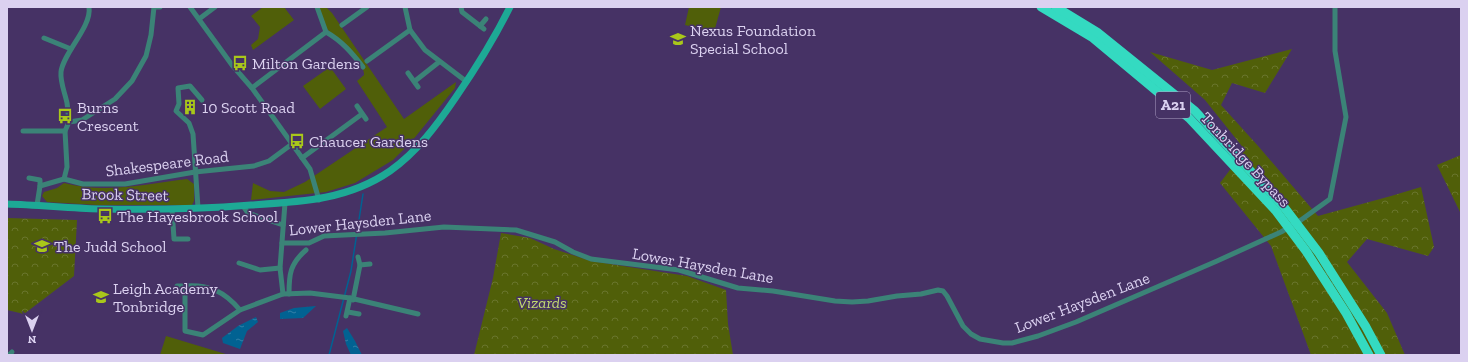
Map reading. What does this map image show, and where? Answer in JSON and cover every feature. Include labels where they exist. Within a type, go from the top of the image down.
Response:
[{"type":"highway","name":"Tonbridge Bypass","points":[[1041,7],[1093,38],[1188,118],[1276,211],[1319,253],[1366,327],[1381,355]]},
{"type":"highway","name":"Tonbridge Bypass","points":[[1056,7],[1097,32],[1195,112],[1284,207],[1306,251],[1342,307],[1369,355]]},
{"type":"street","points":[[40,186],[64,179],[67,167],[65,131],[69,122],[61,72],[90,12],[89,7]]},
{"type":"street","points":[[69,122],[82,120],[115,99],[132,81],[146,56],[151,35],[154,7],[160,7]]},
{"type":"street","points":[[190,7],[232,65],[252,88],[310,169],[319,200]]},
{"type":"street","points":[[199,19],[215,7]]},
{"type":"street","points":[[317,7],[326,32],[338,38],[351,51],[362,67]]},
{"type":"street","points":[[342,24],[367,7]]},
{"type":"street","points":[[405,7],[410,30],[425,50],[467,82]]},
{"type":"street","points":[[461,7],[462,12],[482,28],[486,19]]},
{"type":"street","name":"Brook Street","points":[[7,204],[99,209],[198,208],[319,200],[357,189],[373,182],[404,160],[428,136],[467,82],[486,52],[510,7]]},
{"type":"street","name":"Lower Haysden Lane","points":[[282,243],[309,243],[324,236],[444,227],[516,230],[555,242],[573,252],[591,258],[679,270],[738,288],[835,301],[868,301],[938,290],[943,291],[963,326],[971,334],[988,341],[1012,343],[1038,336],[1076,322],[1253,245],[1301,220],[1330,199],[1346,116],[1335,51],[1334,7]]},
{"type":"street","points":[[367,61],[410,30]]},
{"type":"street","points":[[252,88],[326,32]]},
{"type":"street","points":[[44,38],[71,49]]},
{"type":"street","points":[[415,81],[440,62]]},
{"type":"street","points":[[408,73],[418,87]]},
{"type":"street","points":[[198,208],[193,134],[189,122],[176,111],[179,104],[175,87],[190,86],[202,100]]},
{"type":"street","points":[[357,106],[366,119]]},
{"type":"street","points":[[302,158],[362,114]]},
{"type":"street","points":[[23,131],[65,131]]},
{"type":"street","name":"Shakespeare Road","points":[[64,179],[83,184],[125,184],[195,172],[254,166],[269,161],[292,144]]},
{"type":"street","points":[[28,178],[40,180],[37,205]]},
{"type":"street","points":[[283,294],[280,268],[285,203]]},
{"type":"street","name":"Lower Haysden Lane","points":[[243,206],[248,213],[284,225]]},
{"type":"street","points":[[172,209],[174,239],[188,239]]},
{"type":"street","points":[[289,294],[289,277],[293,265],[298,257],[306,250]]},
{"type":"street","points":[[358,257],[360,265],[347,314],[359,314]]},
{"type":"street","points":[[239,263],[260,270],[280,268]]},
{"type":"street","points":[[360,265],[370,264]]},
{"type":"street","points":[[177,286],[199,285],[213,288],[233,302],[240,310]]},
{"type":"street","points":[[185,286],[185,331],[203,335],[240,310],[283,294],[310,293],[352,299],[418,314]]},
{"type":"green space","points":[[263,7],[284,7],[294,20],[253,50],[251,45],[258,39],[260,27],[251,16]]},
{"type":"green space","points":[[317,7],[326,7],[332,13],[404,119],[456,82],[455,88],[412,141],[393,160],[355,183],[326,192],[251,200],[253,183],[270,191],[284,192],[305,182],[387,127],[357,81],[364,75],[360,63],[328,30]]},
{"type":"green space","points":[[689,7],[721,7],[714,32],[685,25]]},
{"type":"green space","points":[[1292,49],[1265,93],[1232,83],[1221,105],[1318,216],[1421,187],[1434,247],[1428,256],[1367,239],[1347,262],[1387,313],[1405,355],[1311,355],[1271,246],[1220,183],[1245,150],[1205,100],[1150,52],[1212,70]]},
{"type":"green space","points":[[330,67],[346,89],[320,109],[303,86]]},
{"type":"green space","points":[[1461,155],[1461,214],[1437,165]]},
{"type":"green space","points":[[187,179],[194,184],[194,201],[192,205],[97,205],[47,202],[42,196],[44,192],[57,188],[64,183],[94,188],[110,188]]},
{"type":"green space","name":"The Judd School","points":[[7,218],[77,220],[74,276],[24,314],[7,310]]},
{"type":"green space","name":"Vizards","points":[[501,233],[530,238],[554,249],[591,261],[687,276],[726,290],[728,324],[733,355],[474,355],[493,278]]},
{"type":"green space","points":[[166,336],[229,355],[160,355]]},
{"type":"water","points":[[316,306],[303,318],[280,319],[280,313],[294,308]]},
{"type":"water","points":[[256,317],[258,322],[247,331],[240,349],[223,343],[222,338],[238,326]]},
{"type":"water","points":[[347,328],[362,355],[351,355],[346,344],[343,331]]},
{"type":"waterway","points":[[329,355],[351,271],[363,194]]},
{"type":"place","name":"Nexus Foundation Special School","points":[[678,39]]},
{"type":"place","name":"Milton Gardens","points":[[240,63]]},
{"type":"place","name":"10 Scott Road","points":[[190,107]]},
{"type":"place","name":"Burns Crescent","points":[[65,116]]},
{"type":"place","name":"Chaucer Gardens","points":[[297,141]]},
{"type":"place","name":"The Hayesbrook School","points":[[105,216]]},
{"type":"place","name":"The Judd School","points":[[42,246]]},
{"type":"place","name":"Leigh Academy Tonbridge","points":[[101,297]]}]
